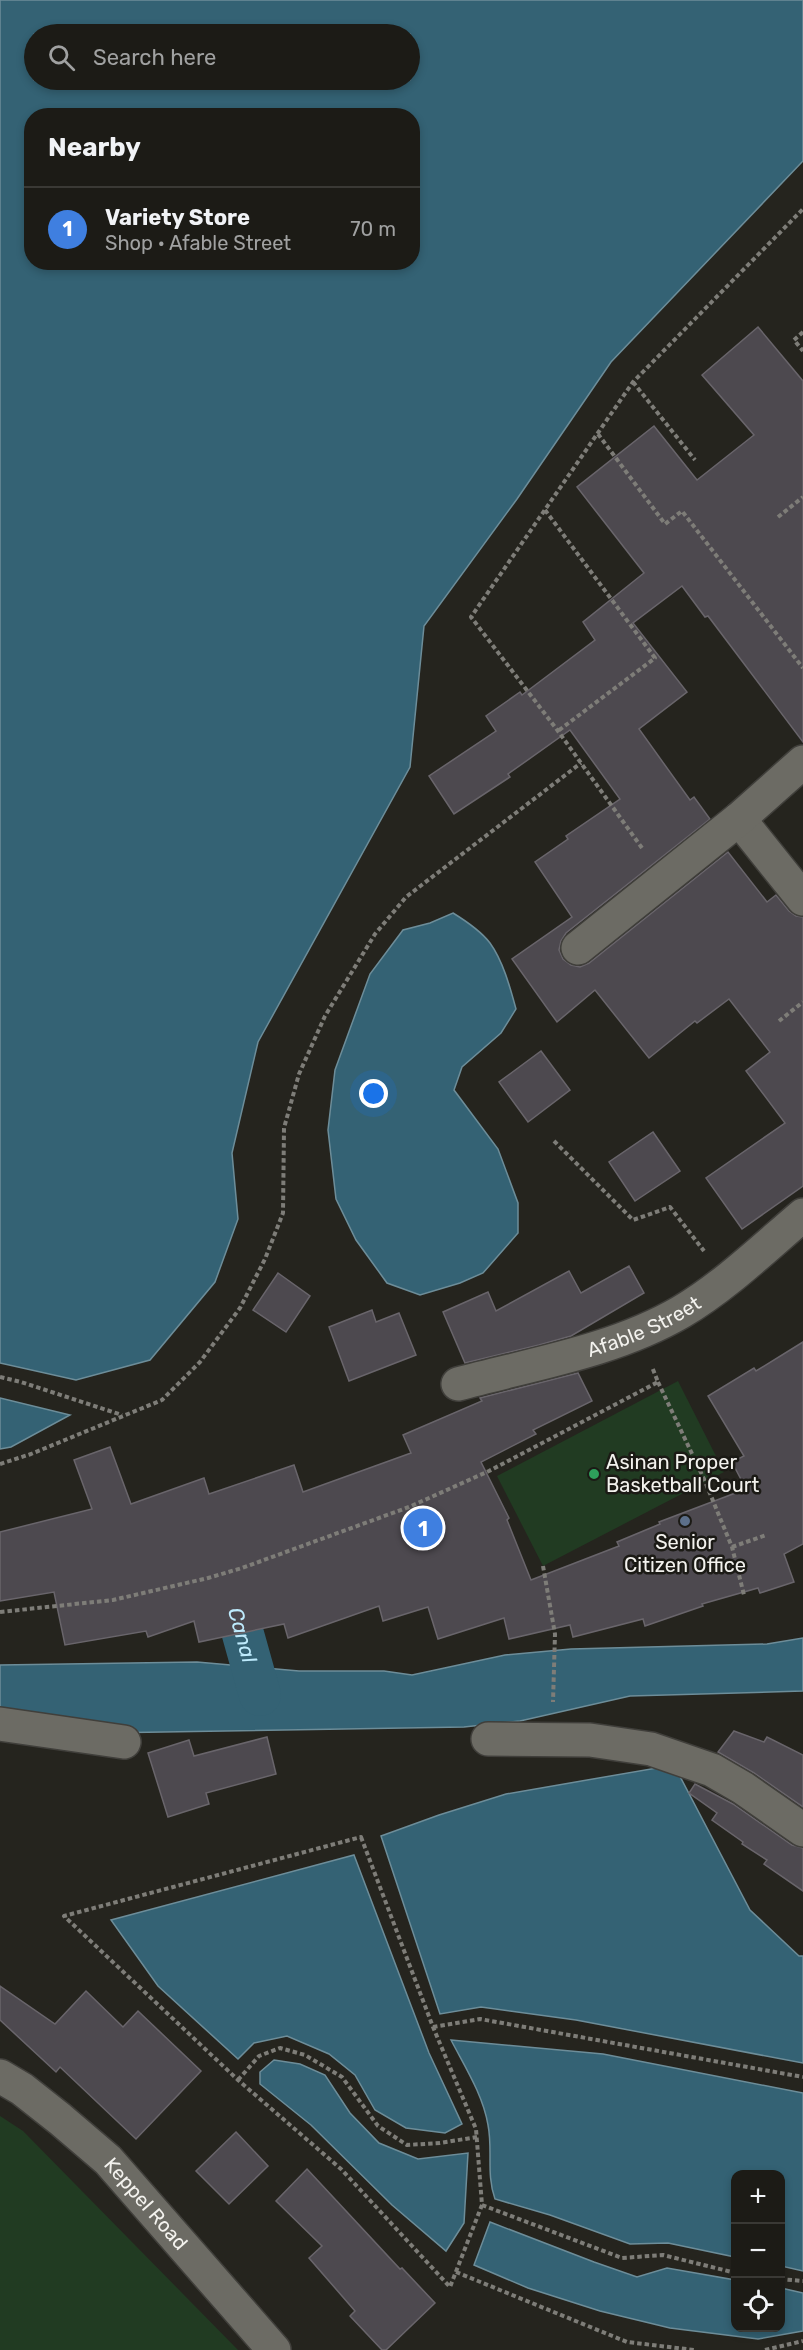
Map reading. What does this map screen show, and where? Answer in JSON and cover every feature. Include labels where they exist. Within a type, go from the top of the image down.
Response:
[{"type":"street","points":[[578,948],[739,819],[803,762]]},
{"type":"street","points":[[739,819],[803,899]]},
{"type":"street","name":"Afable Street","points":[[458,1384],[639,1334],[681,1312],[726,1280],[803,1215]]},
{"type":"street","points":[[0,1724],[124,1742]]},
{"type":"street","points":[[488,1739],[590,1740],[651,1749],[712,1770],[743,1788],[803,1830]]},
{"type":"street","name":"Keppel Road","points":[[0,2076],[22,2089],[108,2160],[274,2350]]},
{"type":"path","points":[[665,879],[558,731],[471,617],[633,381],[803,209]]},
{"type":"path","points":[[803,332],[794,340],[803,351]]},
{"type":"path","points":[[633,381],[695,460]]},
{"type":"path","points":[[598,434],[665,524],[682,511],[803,668]]},
{"type":"path","points":[[778,517],[803,497]]},
{"type":"path","points":[[545,510],[655,658],[558,731]]},
{"type":"path","points":[[0,1464],[31,1454],[162,1400],[200,1362],[240,1308],[265,1259],[283,1213],[284,1128],[299,1074],[325,1016],[375,934],[406,897],[581,763]]},
{"type":"path","points":[[779,1021],[803,1002]]},
{"type":"path","points":[[554,1141],[633,1220],[670,1207],[726,1280]]},
{"type":"path","points":[[639,1334],[732,1547],[744,1595]]},
{"type":"path","points":[[0,1377],[124,1416]]},
{"type":"path","points":[[0,1612],[113,1600],[242,1569],[409,1508],[489,1471],[658,1382]]},
{"type":"path","points":[[732,1547],[766,1535]]},
{"type":"path","points":[[543,1566],[555,1634],[552,1711]]},
{"type":"path","points":[[361,1837],[433,2027],[476,2129],[482,2205],[450,2287],[341,2169],[238,2080],[64,1916],[361,1837]]},
{"type":"path","points":[[433,2027],[480,2019],[803,2077]]},
{"type":"path","points":[[238,2080],[259,2056],[280,2048],[305,2055],[342,2077],[378,2126],[407,2145],[440,2144],[477,2137]]},
{"type":"path","points":[[482,2205],[622,2258],[663,2255],[731,2272]]},
{"type":"path","points":[[456,2272],[627,2342],[694,2350]]},
{"type":"path","points":[[785,2279],[803,2281]]},
{"type":"path","points":[[765,2350],[803,2341]]},
{"type":"green space","points":[[678,1381],[724,1472],[543,1566],[497,1476]]},
{"type":"green space","points":[[0,2116],[23,2131],[238,2350],[0,2350]]},
{"type":"water","points":[[0,0],[803,0],[803,161],[611,362],[517,499],[424,626],[410,767],[258,1042],[232,1153],[238,1219],[215,1282],[150,1360],[76,1380],[0,1363]]},
{"type":"water","points":[[453,913],[477,930],[495,950],[509,983],[516,1009],[501,1033],[462,1067],[454,1090],[498,1149],[518,1203],[518,1233],[483,1273],[460,1283],[420,1295],[387,1283],[356,1240],[336,1199],[328,1130],[335,1070],[370,974],[403,930],[430,923]]},
{"type":"water","points":[[0,1398],[70,1415],[11,1447],[0,1449]]},
{"type":"water","points":[[803,1638],[803,1691],[630,1696],[520,1721],[464,1727],[101,1733],[0,1738],[0,1665],[197,1662],[299,1671],[384,1671],[412,1675],[505,1655],[571,1649],[767,1644]]},
{"type":"water","points":[[674,1765],[750,1910],[799,1956],[803,1956],[803,2063],[576,2020],[481,2007],[440,2014],[381,1836],[506,1794]]},
{"type":"water","points":[[354,1855],[429,2053],[462,2124],[445,2133],[406,2128],[375,2110],[355,2075],[329,2054],[287,2036],[254,2043],[238,2059],[158,1986],[111,1920]]},
{"type":"water","points":[[451,2040],[603,2054],[803,2093],[803,2271],[785,2267],[785,2170],[731,2170],[731,2256],[668,2243],[630,2244],[550,2215],[495,2199],[492,2190],[486,2114],[473,2081]]},
{"type":"water","points":[[274,2060],[300,2064],[325,2075],[350,2113],[379,2143],[418,2159],[468,2153],[464,2223],[446,2251],[392,2205],[311,2125],[260,2084],[260,2072]]},
{"type":"water","points":[[490,2222],[637,2277],[667,2268],[731,2279],[731,2332],[785,2332],[785,2289],[803,2293],[803,2331],[758,2339],[670,2328],[600,2311],[528,2288],[474,2265]]},
{"type":"building","points":[[758,327],[803,381],[803,742],[708,616],[705,617],[682,586],[633,623],[687,692],[639,729],[690,800],[694,797],[710,819],[566,933],[559,950],[563,959],[571,965],[580,967],[589,963],[728,852],[767,902],[776,895],[789,911],[796,916],[803,917],[803,1186],[742,1229],[706,1178],[785,1123],[746,1071],[770,1052],[729,999],[697,1023],[695,1021],[649,1058],[595,990],[557,1022],[512,959],[572,917],[535,862],[568,839],[566,836],[620,799],[570,730],[508,774],[510,777],[454,814],[429,776],[496,731],[486,716],[520,692],[522,695],[595,640],[583,622],[644,573],[577,487],[654,426],[697,480],[754,435],[702,375]]},
{"type":"building","points":[[541,1051],[570,1090],[528,1122],[499,1082]]},
{"type":"building","points":[[653,1132],[680,1171],[635,1201],[609,1162]]},
{"type":"building","points":[[629,1266],[644,1293],[571,1336],[539,1345],[465,1363],[443,1312],[488,1292],[496,1311],[569,1271],[581,1293]]},
{"type":"building","points":[[278,1273],[310,1296],[286,1332],[253,1310]]},
{"type":"building","points":[[372,1310],[376,1322],[399,1313],[416,1355],[349,1381],[329,1327]]},
{"type":"building","points":[[803,1342],[803,1544],[784,1554],[794,1582],[760,1593],[758,1588],[702,1604],[703,1606],[645,1626],[643,1619],[573,1637],[570,1625],[509,1639],[504,1618],[438,1639],[428,1607],[383,1621],[379,1606],[288,1638],[284,1624],[199,1642],[194,1621],[148,1637],[146,1631],[65,1645],[54,1592],[0,1601],[0,1532],[92,1509],[74,1460],[110,1447],[131,1504],[204,1478],[209,1494],[294,1465],[303,1492],[411,1453],[403,1435],[482,1401],[480,1398],[578,1373],[592,1401],[533,1430],[536,1434],[481,1462],[509,1518],[507,1520],[531,1580],[619,1546],[617,1542],[660,1524],[659,1522],[746,1489],[732,1462],[744,1456],[708,1396],[754,1368],[756,1371]]},
{"type":"building","points":[[734,1731],[764,1742],[767,1737],[803,1755],[803,1807],[754,1773],[718,1752]]},
{"type":"building","points":[[267,1737],[276,1774],[206,1793],[209,1804],[168,1817],[148,1753],[189,1740],[194,1756]]},
{"type":"building","points":[[695,1784],[733,1804],[792,1845],[803,1848],[803,1891],[764,1864],[767,1860],[712,1820],[717,1813],[689,1793]]},
{"type":"building","points":[[0,1986],[55,2024],[86,1991],[123,2027],[138,2011],[201,2071],[136,2139],[60,2067],[56,2072],[0,2020]]},
{"type":"building","points":[[236,2132],[268,2166],[229,2204],[196,2171]]},
{"type":"building","points":[[307,2169],[400,2269],[402,2268],[435,2303],[386,2350],[382,2350],[350,2316],[355,2311],[309,2258],[322,2246],[276,2201]]},
{"type":"waterway","name":"Canal","points":[[227,1577],[260,1695]]},
{"type":"place","name":"Asinan Proper Basketball Court","points":[[594,1474]]},
{"type":"place","name":"Senior Citizen Office","points":[[685,1521]]},
{"type":"place","name":"Variety Store","points":[[423,1528]]}]
